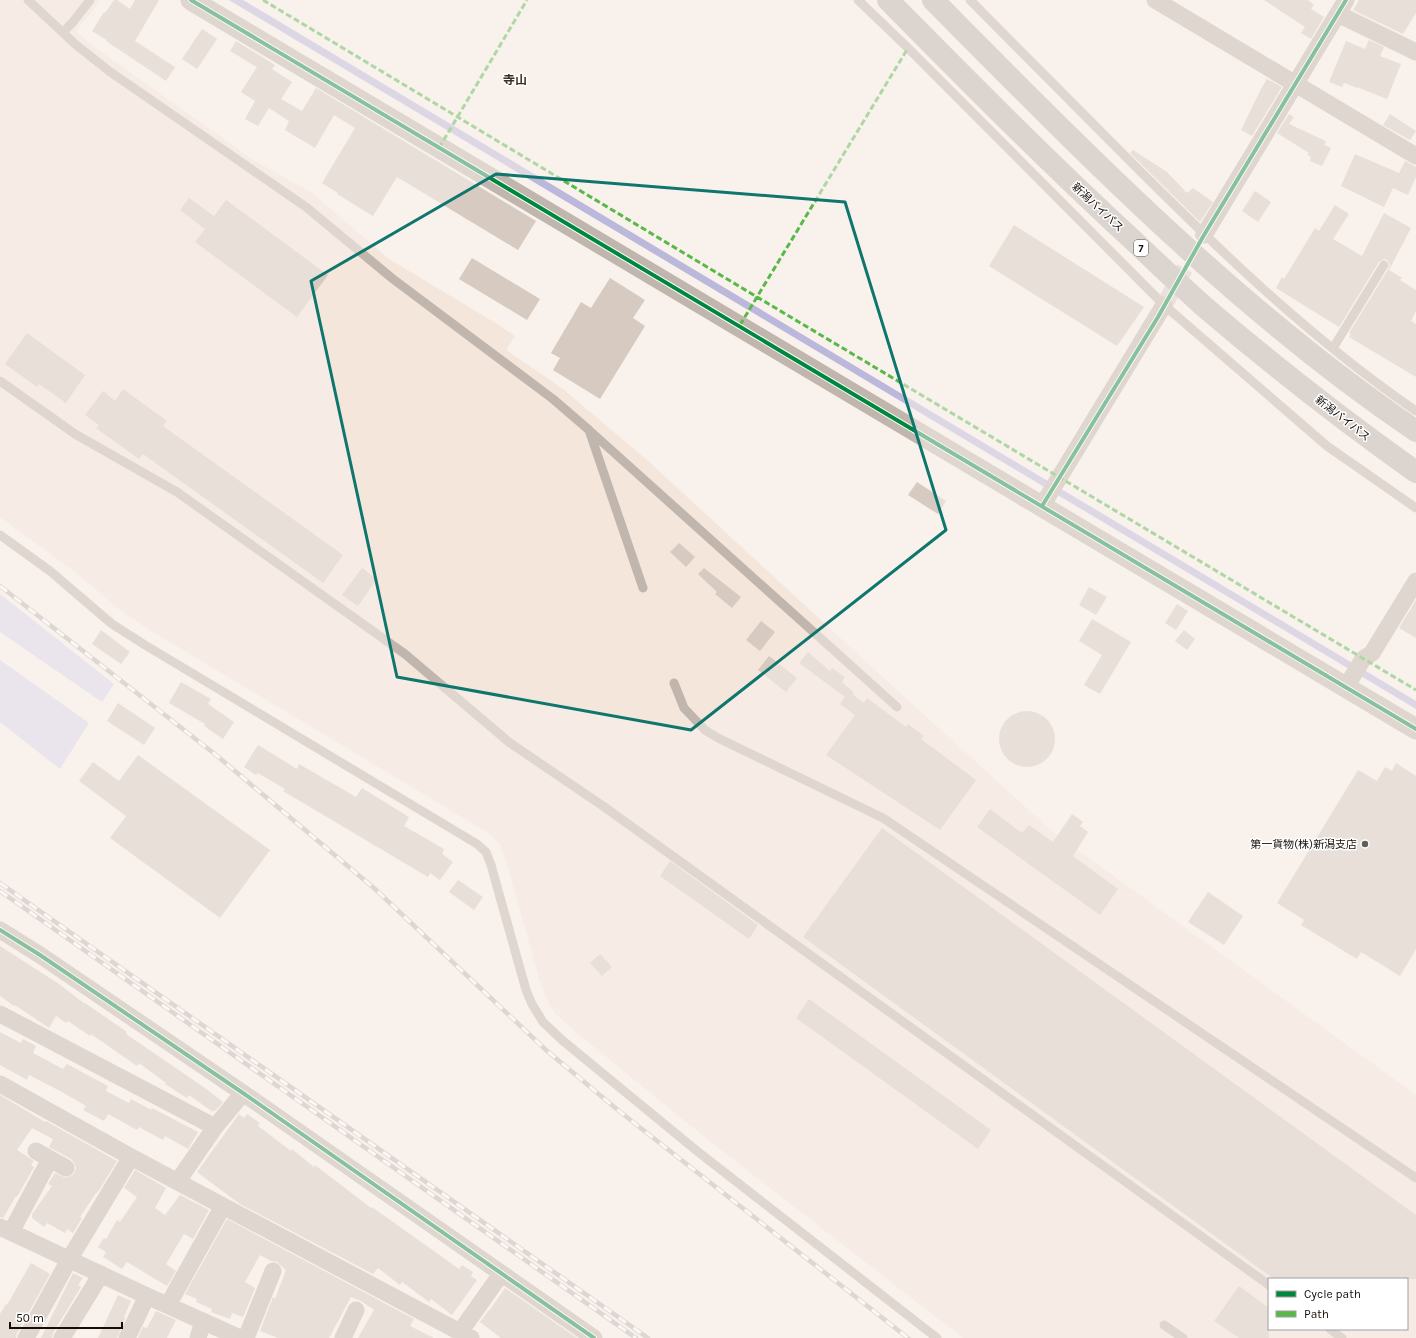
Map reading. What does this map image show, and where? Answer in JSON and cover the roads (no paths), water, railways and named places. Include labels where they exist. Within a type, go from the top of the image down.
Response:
[{"type":"highway","name":"新潟バイパス","points":[[888,0],[1008,122],[1106,216],[1207,309],[1366,436],[1416,472]]},
{"type":"highway","points":[[932,0],[1125,191],[1224,283],[1307,351],[1381,407],[1416,431]]},
{"type":"street","points":[[191,0],[733,321],[818,374],[1416,729]]},
{"type":"street","points":[[1155,0],[1416,156]]},
{"type":"street","points":[[1204,235],[1342,7],[1416,52]]},
{"type":"street","points":[[1042,506],[1164,305]]},
{"type":"street","points":[[1346,687],[1363,659],[1372,653],[1416,581]]},
{"type":"street","points":[[0,930],[40,955],[243,1093],[594,1338]]},
{"type":"street","points":[[0,1014],[215,1128]]},
{"type":"street","points":[[0,1084],[457,1334],[501,1274]]},
{"type":"street","points":[[178,1181],[215,1128],[243,1093]]},
{"type":"street","points":[[66,1168],[43,1155],[6,1229],[240,1338]]},
{"type":"street","points":[[26,1338],[70,1258],[131,1157]]},
{"type":"street","points":[[168,1305],[223,1206]]},
{"type":"street","points":[[246,1338],[273,1270]]},
{"type":"street","points":[[62,1338],[101,1274]]},
{"type":"street","points":[[127,1338],[147,1296]]},
{"type":"street","points":[[343,1338],[356,1310]]},
{"type":"street","points":[[198,1338],[203,1321]]},
{"type":"lane","points":[[28,0],[75,44],[109,71],[306,207],[393,279],[554,399],[897,706]]},
{"type":"lane","points":[[63,32],[90,0]]},
{"type":"lane","points":[[858,0],[908,48],[1164,305],[1327,446],[1416,508]]},
{"type":"lane","points":[[970,0],[1204,235],[1269,294],[1333,348],[1416,410]]},
{"type":"lane","points":[[1333,348],[1384,265]]},
{"type":"lane","points":[[0,381],[75,434],[177,492],[405,654],[510,743],[603,806],[1268,1284]]},
{"type":"lane","points":[[589,430],[643,588]]},
{"type":"lane","points":[[0,535],[50,571],[112,624],[477,844],[486,852],[491,865],[526,990],[542,1022],[697,1151],[937,1338]]},
{"type":"lane","points":[[674,683],[684,708],[705,730],[718,738],[883,818],[1416,1178]]},
{"type":"lane","points":[[1164,1325],[1183,1338]]},
{"type":"lane","points":[[1331,1330],[1342,1338]]},
{"type":"tunnel","points":[[1164,305],[1204,235]]},
{"type":"railway","points":[[0,586],[216,755],[375,889],[546,1050],[619,1111],[908,1338]]},
{"type":"railway","points":[[0,883],[648,1338]]},
{"type":"railway","points":[[0,891],[636,1338]]},
{"type":"place","name":"第一貨物(株)新潟支店","points":[[1365,844]]},
{"type":"district","name":"寺山","points":[[515,80]]}]
